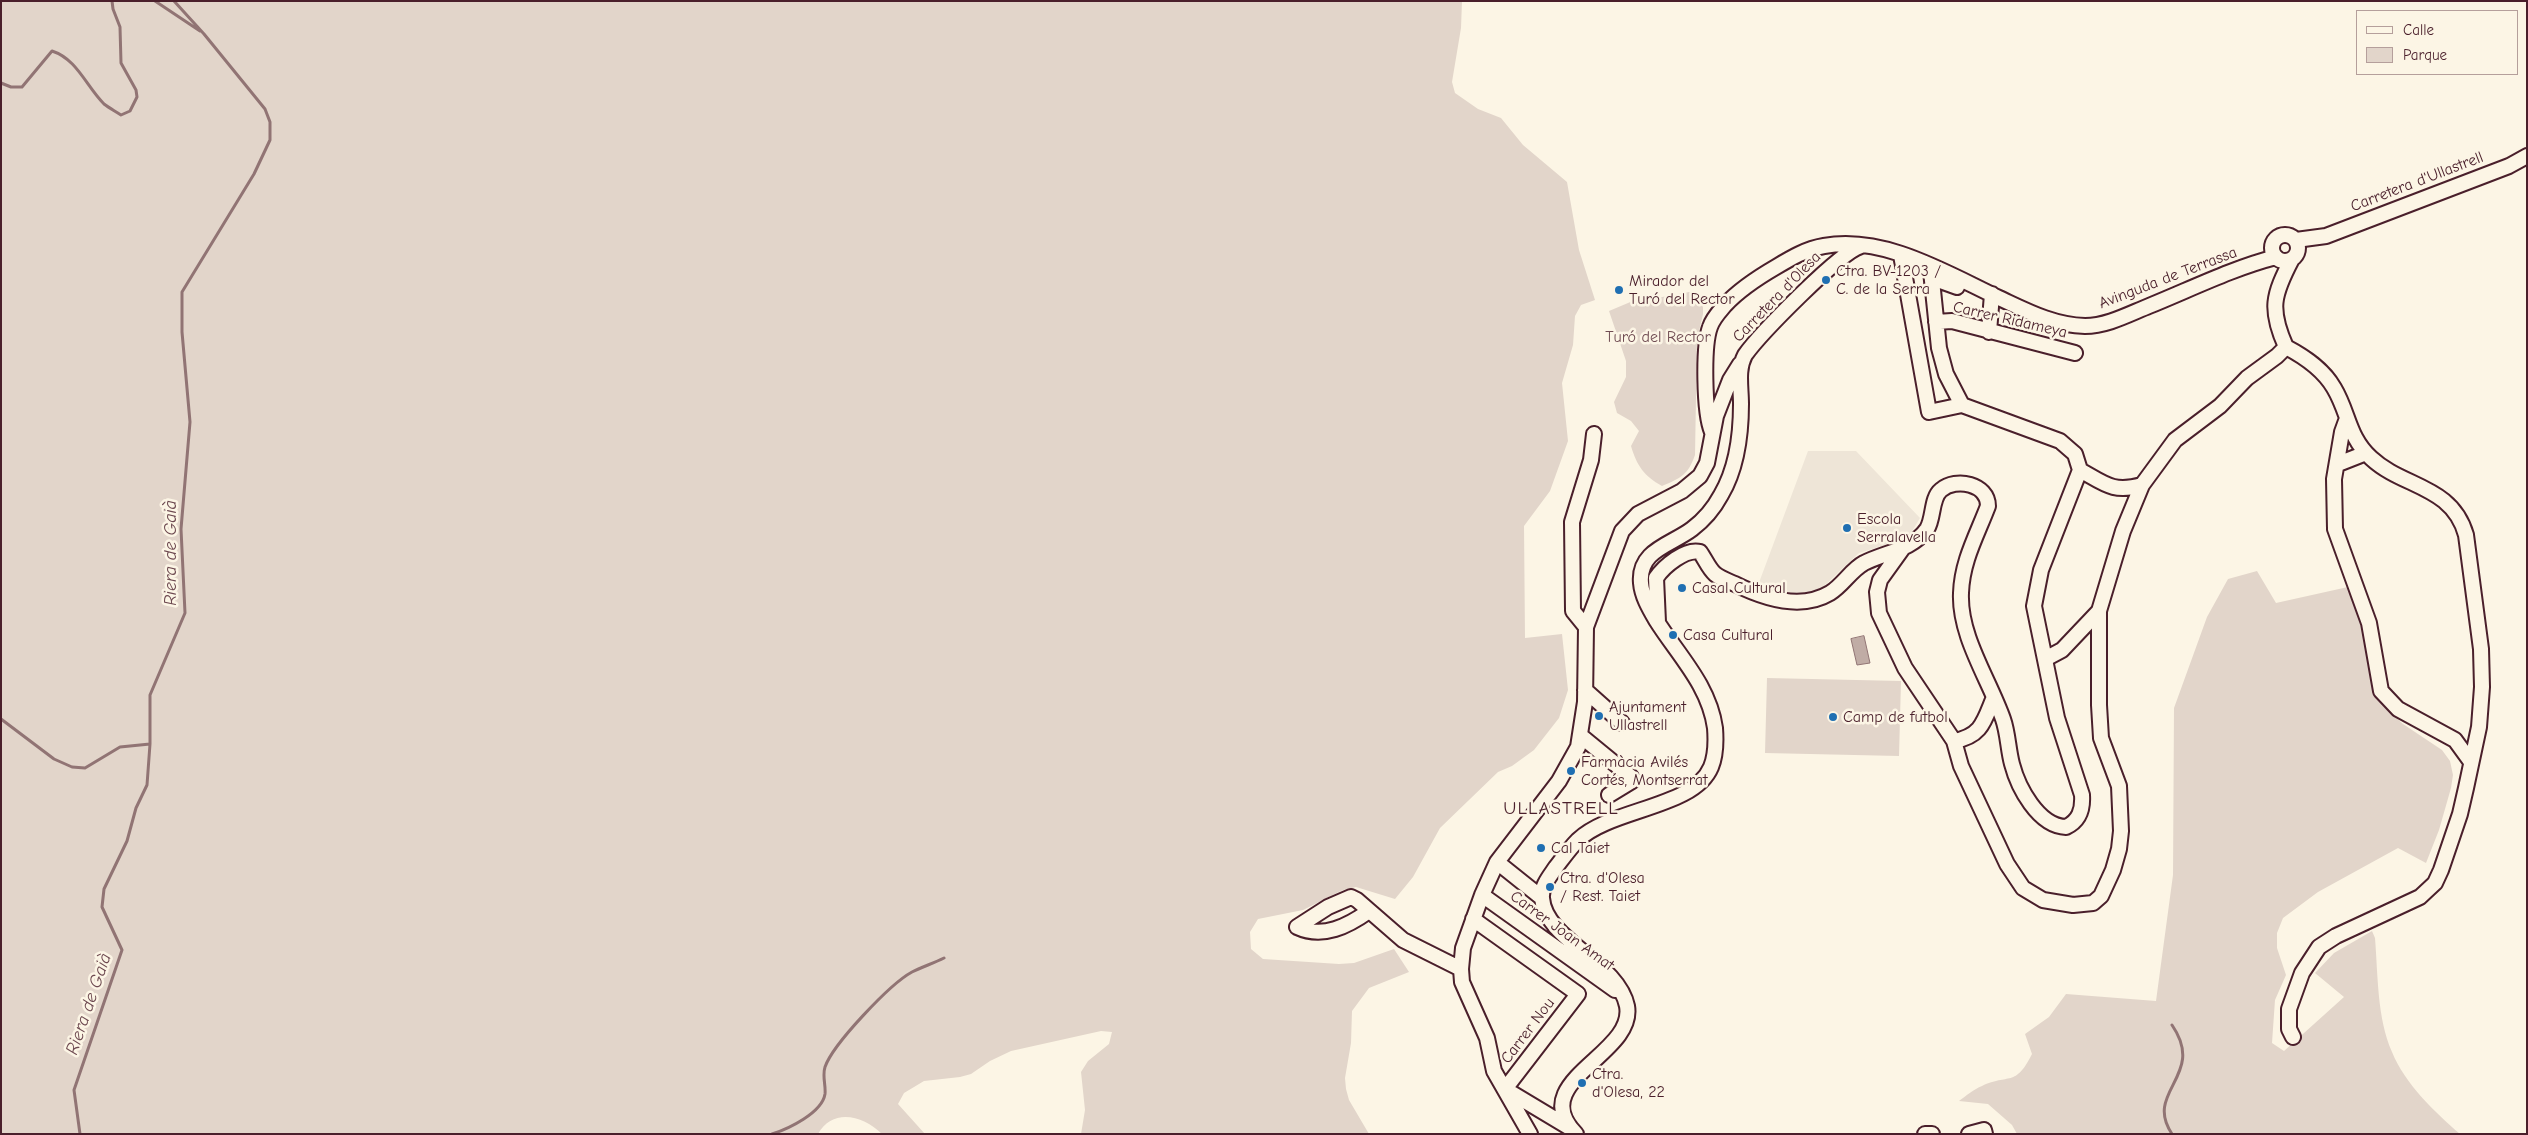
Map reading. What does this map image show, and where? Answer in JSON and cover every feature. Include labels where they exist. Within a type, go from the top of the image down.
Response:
[{"type":"street","name":"Carretera d'Ullastrell","points":[[2286,252],[2318,238],[2509,166],[2527,156]]},
{"type":"street","name":"Avinguda de Terrassa","points":[[1713,435],[1708,423],[1706,397],[1707,347],[1709,329],[1713,319],[1738,291],[1796,254],[1823,246],[1846,244],[1901,255],[1931,272],[1991,298],[2052,331],[2066,330],[2074,325],[2100,324],[2117,319],[2286,252]]},
{"type":"street","name":"Carretera d'Olesa","points":[[1542,898],[1545,884],[1554,870],[1569,850],[1589,831],[1610,819],[1679,796],[1703,779],[1711,767],[1716,744],[1709,702],[1692,671],[1658,622],[1643,593],[1641,583],[1643,566],[1651,554],[1699,523],[1726,487],[1736,456],[1740,427],[1740,364],[1754,342],[1844,254],[1861,246]]},
{"type":"street","points":[[2286,252],[2282,280],[2275,298],[2274,311],[2286,347],[2315,365],[2330,382],[2341,402],[2346,421],[2366,453],[2374,460],[2448,503],[2463,525],[2483,667],[2479,727],[2460,814],[2435,883],[2412,902],[2336,936],[2319,948],[2302,973],[2289,1009],[2289,1029],[2293,1037]]},
{"type":"street","points":[[1901,255],[1929,412],[1962,405],[2060,441],[2075,454],[2080,470],[2036,589],[2034,606],[2047,658],[2057,718],[2082,795],[2081,811],[2070,825],[2060,827],[2048,823],[2025,793],[2012,766],[2004,720],[1966,626],[1960,595],[1965,562],[1988,506],[1988,500],[1980,489],[1974,486],[1949,486],[1938,492],[1927,529],[1903,548],[1880,580],[1877,592],[1880,613],[1905,668],[1954,741],[1961,766],[2007,864],[2023,888],[2043,900],[2083,906],[2097,900],[2113,870],[2119,848],[2121,831],[2119,786],[2098,726],[2099,611],[2123,531],[2142,485],[2175,440],[2220,406],[2247,378],[2286,347]]},
{"type":"street","points":[[1931,272],[1939,348],[1946,374],[1962,405]]},
{"type":"street","points":[[1989,332],[1991,298]]},
{"type":"street","name":"Carrer Ridameya","points":[[1936,322],[1952,322],[2075,353]]},
{"type":"street","points":[[1530,1134],[1494,1071],[1487,1038],[1467,994],[1461,969],[1463,948],[1482,895],[1497,862],[1517,833],[1560,781],[1578,748],[1581,736],[1585,690],[1586,627],[1611,557],[1629,522],[1638,514],[1682,491],[1693,483],[1707,463],[1716,416],[1730,380],[1740,364]]},
{"type":"street","points":[[2346,421],[2342,432],[2334,479],[2335,529],[2369,623],[2381,691],[2398,709],[2456,740],[2471,762]]},
{"type":"street","points":[[1586,627],[1573,611],[1572,522],[1591,460],[1594,434]]},
{"type":"street","points":[[2338,464],[2366,453]]},
{"type":"street","points":[[2080,470],[2118,489],[2142,485]]},
{"type":"street","points":[[1658,622],[1656,578],[1659,572],[1687,553],[1700,552],[1713,573],[1757,595],[1771,599],[1802,600],[1817,598],[1830,593],[1862,564],[1903,548]]},
{"type":"street","points":[[2047,658],[2062,650],[2099,611]]},
{"type":"street","points":[[1585,690],[1622,723]]},
{"type":"street","points":[[1954,741],[1968,738],[1975,734],[1980,728],[1994,697]]},
{"type":"street","points":[[2456,740],[2465,737],[2479,727]]},
{"type":"street","points":[[1581,736],[1632,777],[1632,781],[1628,785],[1609,795]]},
{"type":"street","points":[[1497,862],[1542,898],[1552,922],[1583,953],[1605,970],[1622,995],[1627,1011],[1623,1028],[1605,1051],[1584,1068],[1568,1089],[1563,1109],[1573,1131]]},
{"type":"street","name":"Carrer Joan Amat","points":[[1482,895],[1622,995]]},
{"type":"street","points":[[1369,911],[1402,940],[1461,969]]},
{"type":"street","name":"Carrer Nou","points":[[1474,919],[1578,994],[1505,1089]]},
{"type":"street","points":[[1505,1089],[1573,1131]]},
{"type":"street","points":[[1969,1134],[1984,1130],[1986,1134]]},
{"type":"street","points":[[1925,1134],[1932,1134]]},
{"type":"shaded area","name":"Escola Serralavella","points":[[1808,451],[1856,451],[1920,518],[1908,538],[1859,553],[1821,589],[1801,595],[1771,593],[1757,588]]},
{"type":"shaded area","points":[[1864,636],[1870,663],[1857,665],[1851,639]]},
{"type":"green space","points":[[1,1],[1462,1],[1461,28],[1452,82],[1455,93],[1478,109],[1501,118],[1523,145],[1567,182],[1579,250],[1595,300],[1581,305],[1575,316],[1573,345],[1562,383],[1568,441],[1550,491],[1524,526],[1525,638],[1562,634],[1568,690],[1559,718],[1534,750],[1512,766],[1498,772],[1440,828],[1413,877],[1395,899],[1356,887],[1343,890],[1303,910],[1258,919],[1250,932],[1251,949],[1263,959],[1339,964],[1354,963],[1394,949],[1409,972],[1369,988],[1352,1011],[1351,1043],[1345,1078],[1346,1089],[1349,1100],[1369,1134],[1081,1134],[1085,1110],[1081,1072],[1088,1061],[1109,1044],[1112,1032],[1101,1031],[1011,1051],[990,1061],[971,1074],[924,1081],[904,1093],[898,1104],[925,1134],[882,1134],[858,1119],[840,1117],[824,1126],[818,1134],[1,1134]]},
{"type":"green space","name":"Turó del Rector","points":[[1689,292],[1697,293],[1703,300],[1703,314],[1697,340],[1695,455],[1690,467],[1683,475],[1662,486],[1642,470],[1636,459],[1631,446],[1639,431],[1631,421],[1617,413],[1614,402],[1626,377],[1626,361],[1609,311],[1647,295],[1657,298]]},
{"type":"green space","points":[[2257,571],[2276,603],[2348,587],[2360,614],[2369,664],[2383,706],[2403,724],[2442,750],[2450,761],[2453,775],[2439,830],[2426,863],[2398,848],[2318,892],[2283,918],[2277,933],[2277,948],[2286,975],[2275,1000],[2272,1043],[2284,1051],[2344,997],[2315,973],[2334,953],[2372,931],[2375,938],[2383,1025],[2392,1052],[2412,1086],[2460,1134],[2017,1134],[2012,1125],[1988,1104],[1959,1101],[1979,1087],[1991,1082],[2011,1078],[2021,1072],[2032,1054],[2025,1034],[2049,1017],[2066,994],[2156,1001],[2173,875],[2174,708],[2207,617],[2228,579]]},
{"type":"green space","name":"Camp de futbol","points":[[1767,678],[1901,681],[1899,756],[1765,753]]},
{"type":"waterway","points":[[1,83],[11,87],[22,87],[52,51],[61,55],[75,67],[104,104],[121,115],[130,111],[137,97],[136,90],[121,63],[120,27],[112,1]]},
{"type":"waterway","points":[[155,1],[200,31]]},
{"type":"waterway","name":"Riera de Gaià","points":[[80,1134],[74,1090],[122,950],[102,907],[104,889],[127,841],[136,808],[147,785],[150,744],[150,695],[185,613],[181,529],[190,422],[182,332],[182,292],[254,174],[270,140],[270,122],[265,109],[204,34],[174,1]]},
{"type":"waterway","points":[[1,719],[54,759],[72,767],[85,768],[120,747],[150,744]]},
{"type":"waterway","points":[[772,1134],[795,1124],[818,1108],[825,1094],[825,1067],[839,1044],[863,1015],[902,979],[912,972],[944,958]]},
{"type":"waterway","points":[[2172,1025],[2181,1043],[2183,1058],[2180,1071],[2168,1094],[2165,1106],[2165,1119],[2172,1134]]},
{"type":"place","name":"Ctra. BV-1203 / C. de la Serra","points":[[1826,280]]},
{"type":"place","name":"Mirador del Turó del Rector","points":[[1619,290]]},
{"type":"place","name":"Escola Serralavella","points":[[1847,528]]},
{"type":"place","name":"Casal Cultural","points":[[1682,588]]},
{"type":"place","name":"Casa Cultural","points":[[1673,635]]},
{"type":"place","name":"Ajuntament Ullastrell","points":[[1599,716]]},
{"type":"place","name":"Camp de futbol","points":[[1833,717]]},
{"type":"place","name":"Farmàcia Avilés Cortés, Montserrat","points":[[1571,771]]},
{"type":"place","name":"Cal Taiet","points":[[1541,848]]},
{"type":"place","name":"Ctra. d'Olesa / Rest. Taiet","points":[[1550,887]]},
{"type":"place","name":"Ctra. d'Olesa, 22","points":[[1582,1083]]},
{"type":"district","name":"ULLASTRELL","points":[[1561,809]]}]
